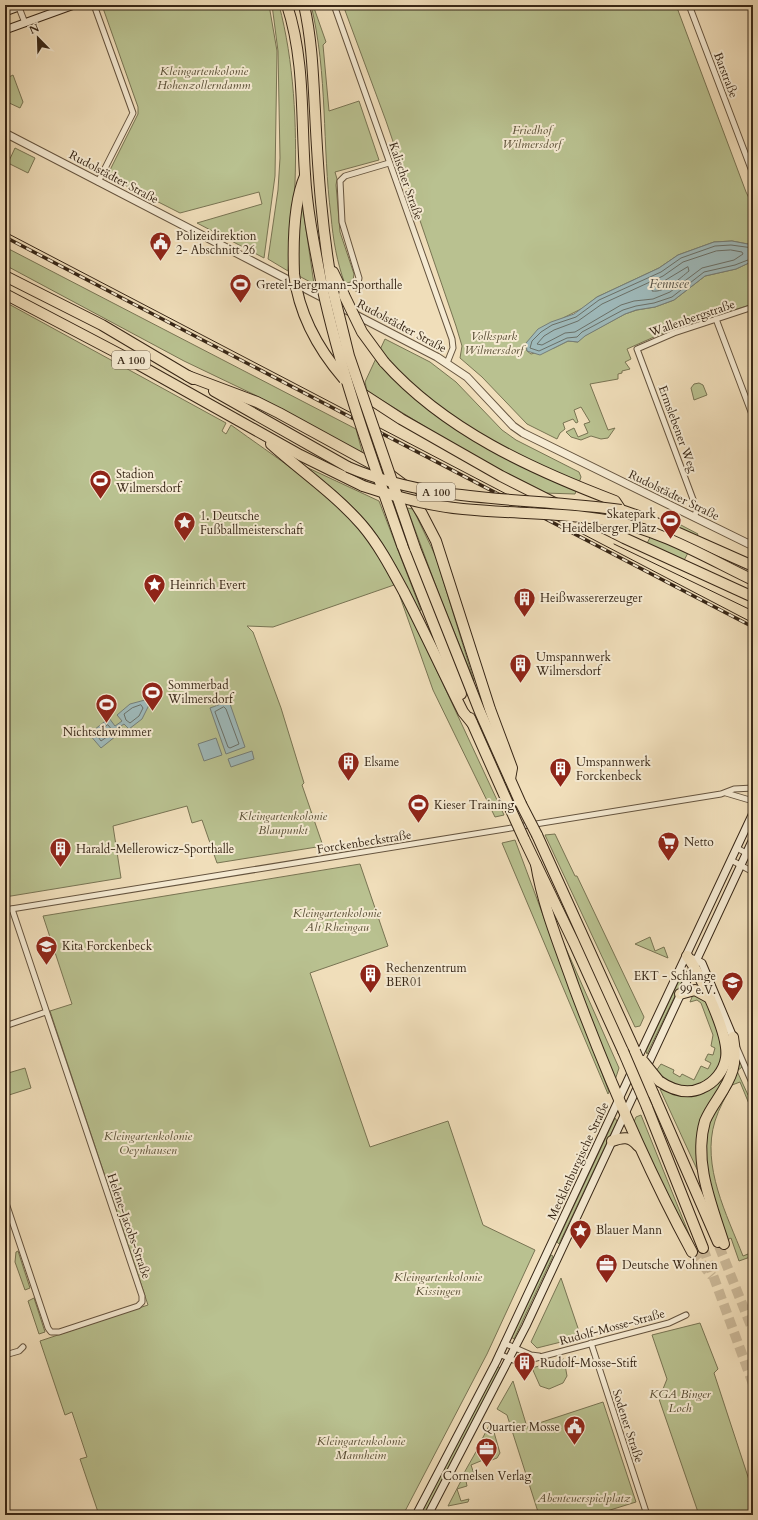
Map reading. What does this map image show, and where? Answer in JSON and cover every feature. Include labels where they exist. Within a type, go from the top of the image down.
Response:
[{"type":"highway","points":[[287,5],[295,30],[300,72],[305,176],[322,286],[329,321],[352,399],[402,545],[472,723],[524,840],[623,1051],[703,1248]]},
{"type":"highway","points":[[304,5],[312,49],[320,196],[326,258],[333,291],[354,370],[415,548],[480,712],[521,804],[537,835],[630,1038],[653,1093],[722,1245],[704,1175],[701,1146],[706,1120],[729,1083],[734,1069],[736,1057],[733,1037]]},
{"type":"highway","points":[[305,176],[299,190],[293,253],[294,274],[298,296],[311,332],[333,366],[356,389],[401,419],[501,476],[624,538],[753,597]]},
{"type":"highway","points":[[326,258],[362,332],[384,362],[399,379],[426,404],[462,428],[526,463],[614,501],[621,510]]},
{"type":"highway","name":"A 100","points":[[5,276],[102,325],[188,376],[348,466],[373,477],[396,484],[443,493],[621,510],[647,519],[753,566]]},
{"type":"highway","name":"A 100","points":[[5,294],[125,357],[300,455],[363,486],[410,501],[462,509],[571,515],[617,522],[660,535],[753,580]]},
{"type":"highway","points":[[188,376],[257,402],[279,413],[385,471],[404,485],[422,514],[436,541],[481,682],[512,768],[510,779]]},
{"type":"highway","points":[[255,429],[296,466],[350,510],[375,540],[419,621],[463,712],[472,723]]},
{"type":"highway","points":[[536,864],[540,891],[590,1031],[618,1098],[627,1108],[640,1148],[662,1196],[692,1252]]},
{"type":"highway","points":[[635,1051],[659,1081],[678,1091],[694,1091],[710,1084],[724,1066],[726,1057],[725,1040],[695,963],[687,956]]},
{"type":"highway","points":[[680,994],[695,990],[708,997]]},
{"type":"highway","points":[[612,1141],[627,1138],[632,1139],[640,1148]]},
{"type":"main road","points":[[5,30],[74,5]]},
{"type":"main road","points":[[5,12],[20,6]]},
{"type":"main road","name":"Rudolstädter Straße","points":[[5,133],[447,363],[467,377],[508,420],[523,433],[753,546]]},
{"type":"main road","name":"Mecklenburgische Straße","points":[[416,1515],[499,1354],[618,1098],[687,956],[753,814]]},
{"type":"main road","name":"Mecklenburgische Straße","points":[[428,1515],[514,1348],[753,839]]},
{"type":"main road","points":[[705,917],[715,922]]},
{"type":"main road","points":[[695,963],[702,963],[733,1037]]},
{"type":"street","points":[[94,5],[121,76],[133,113],[98,182]]},
{"type":"street","name":"Kalischer Straße","points":[[334,5],[452,339],[453,348],[447,363]]},
{"type":"street","name":"Barstraße","points":[[689,5],[753,174]]},
{"type":"street","points":[[20,6],[25,23]]},
{"type":"street","points":[[357,288],[359,278],[342,222],[340,182],[345,176],[389,163]]},
{"type":"street","name":"Wallenbergstraße","points":[[637,348],[674,333],[753,307]]},
{"type":"street","points":[[716,319],[753,417]]},
{"type":"street","name":"Ermslebener Weg","points":[[637,348],[697,510],[694,517]]},
{"type":"street","name":"Forckenbeckstraße","points":[[5,910],[726,793],[734,789],[753,788]]},
{"type":"street","name":"Forckenbeckstraße","points":[[726,793],[753,802]]},
{"type":"street","points":[[737,848],[753,857]]},
{"type":"street","points":[[731,860],[753,872]]},
{"type":"street","name":"Helene-Jacobs-Straße","points":[[5,1200],[48,1328],[51,1332],[59,1332],[138,1306],[142,1302],[142,1296],[12,909]]},
{"type":"street","points":[[5,1026],[46,1012]]},
{"type":"street","points":[[733,1037],[753,1085]]},
{"type":"street","name":"Rudolf-Mosse-Straße","points":[[499,1354],[518,1362],[668,1322],[686,1315]]},
{"type":"street","name":"Rudolf-Mosse-Straße","points":[[504,1343],[531,1355],[542,1356]]},
{"type":"street","name":"Sodener Straße","points":[[591,1343],[647,1515]]},
{"type":"street","points":[[5,1355],[23,1347]]},
{"type":"green space","name":"Kleingartenkolonie Hohenzollerndamm","points":[[104,5],[269,5],[277,51],[275,176],[264,258],[197,223],[262,204],[259,192],[180,213],[107,176],[138,114],[138,107],[103,8]]},
{"type":"green space","points":[[272,5],[279,5],[284,26],[291,71],[295,116],[295,183],[288,271],[268,259],[278,190],[280,158],[278,51]]},
{"type":"green space","points":[[311,5],[313,5],[326,42],[323,45],[329,111],[359,101],[379,160],[335,172],[337,179],[336,185],[340,232],[354,274],[353,281],[345,284],[333,233],[326,163],[320,57]]},
{"type":"green space","name":"Friedhof Wilmersdorf","points":[[343,5],[676,5],[746,192],[753,206],[753,245],[732,241],[714,242],[678,255],[659,268],[597,297],[583,308],[563,318],[526,347],[527,351],[531,354],[554,348],[568,341],[578,342],[584,336],[625,314],[655,307],[674,300],[705,276],[736,269],[753,261],[753,304],[663,333],[627,349],[631,359],[625,362],[630,369],[622,371],[622,373],[618,374],[618,379],[590,384],[608,430],[615,428],[608,438],[601,439],[591,436],[581,440],[571,437],[566,432],[574,428],[578,437],[588,433],[584,424],[590,422],[581,407],[574,410],[578,422],[576,423],[573,419],[563,423],[565,429],[560,433],[557,439],[527,424],[482,377],[460,358],[462,346],[456,326],[386,121]]},
{"type":"green space","points":[[13,75],[23,102],[20,108],[5,101],[5,79]]},
{"type":"green space","points":[[15,148],[35,158],[28,173],[8,163]]},
{"type":"green space","points":[[302,202],[314,284],[299,276],[298,237]]},
{"type":"green space","points":[[5,247],[356,429],[363,455],[257,396],[184,361],[5,265]]},
{"type":"green space","name":"Kleingartenkolonie Blaupunkt","points":[[5,302],[226,423],[222,431],[226,434],[231,425],[298,473],[330,500],[359,529],[382,563],[394,585],[273,627],[247,626],[253,632],[281,708],[304,783],[302,785],[323,846],[217,863],[202,820],[192,823],[187,806],[113,826],[121,878],[5,897]]},
{"type":"green space","points":[[385,339],[430,362],[456,382],[502,430],[516,440],[579,472],[581,477],[575,494],[544,493],[460,448],[367,391],[365,382]]},
{"type":"green space","points":[[699,383],[703,385],[707,395],[694,400],[691,388],[694,384]]},
{"type":"green space","points":[[304,466],[379,501],[421,610],[419,611],[390,557],[363,517],[347,501]]},
{"type":"green space","points":[[407,508],[413,509],[436,557],[474,681],[440,597]]},
{"type":"green space","name":"Skatepark Heidelberger Platz","points":[[662,515],[698,534],[680,568],[644,549]]},
{"type":"green space","points":[[398,591],[504,815],[495,817],[433,690]]},
{"type":"green space","points":[[555,834],[575,876],[577,876],[644,1017],[640,1026],[635,1027],[545,835]]},
{"type":"green space","points":[[515,840],[609,1092],[608,1094],[502,843]]},
{"type":"green space","points":[[360,864],[388,946],[310,973],[370,1147],[448,1121],[483,1225],[535,1250],[487,1354],[403,1515],[99,1515],[80,1459],[87,1457],[72,1412],[65,1415],[40,1341],[148,1305],[50,1011],[72,1004],[43,916]]},
{"type":"green space","points":[[556,926],[619,1068],[615,1080]]},
{"type":"green space","points":[[650,937],[655,951],[664,947],[668,958],[635,944]]},
{"type":"green space","points":[[683,972],[686,973],[647,1054],[646,1051]]},
{"type":"green space","points":[[694,992],[705,999],[721,1038],[721,1061],[714,1075],[694,1088],[669,1084],[656,1071],[661,1064],[674,1070],[673,1073],[680,1077],[682,1074],[694,1080],[701,1066],[708,1069],[711,1063],[705,1060],[708,1054],[713,1055],[715,1048],[711,1046],[713,1035],[701,1003],[697,1000],[690,1002]]},
{"type":"green space","points":[[737,1060],[740,1060],[742,1067],[737,1071],[748,1095],[753,1097],[753,1111],[740,1082],[732,1085],[715,1121],[711,1155],[713,1173],[723,1207],[743,1256],[753,1252],[753,1256],[739,1261],[731,1238],[727,1240],[708,1177],[705,1134]]},
{"type":"green space","points":[[727,1065],[730,1070],[706,1116],[701,1178],[660,1089],[683,1096]]},
{"type":"green space","points":[[25,1068],[31,1088],[9,1095],[5,1085],[5,1074]]},
{"type":"green space","points":[[641,1115],[691,1239],[690,1240],[633,1124],[636,1117]]},
{"type":"green space","points":[[615,1118],[617,1121],[559,1244],[557,1242]]},
{"type":"green space","points":[[18,1251],[30,1288],[25,1290],[15,1262],[16,1252]]},
{"type":"green space","points":[[551,1255],[553,1256],[514,1339],[511,1337]]},
{"type":"green space","points":[[561,1278],[581,1337],[537,1348],[531,1342]]},
{"type":"green space","points":[[34,1298],[45,1332],[39,1334],[28,1301]]},
{"type":"green space","name":"KGA Binger Loch","points":[[700,1323],[718,1369],[714,1373],[753,1492],[753,1515],[699,1515],[659,1399],[667,1379],[652,1335]]},
{"type":"green space","points":[[564,1359],[567,1376],[563,1383],[549,1389],[540,1386],[532,1368]]},
{"type":"green space","points":[[497,1366],[500,1368],[425,1515],[420,1515]]},
{"type":"green space","name":"Abenteuerspielplatz","points":[[513,1381],[527,1427],[603,1402],[636,1502],[594,1515],[539,1515],[507,1415],[497,1409]]},
{"type":"green space","points":[[491,1422],[500,1453],[497,1458],[489,1461],[485,1455],[488,1449],[492,1448],[490,1444],[483,1447],[480,1443]]},
{"type":"green space","points":[[477,1450],[480,1451],[483,1460],[471,1465],[474,1474],[467,1476],[464,1473]]},
{"type":"green space","points":[[462,1479],[466,1481],[467,1486],[457,1489],[461,1501],[469,1499],[468,1502],[448,1506]]},
{"type":"water","name":"Fennsee","points":[[732,241],[753,245],[753,261],[736,269],[705,276],[674,300],[655,307],[636,310],[625,314],[585,336],[578,342],[568,341],[540,355],[527,351],[526,343],[538,329],[551,322],[574,314],[597,297],[659,268],[678,255],[714,242]]},
{"type":"water","name":"Nichtschwimmer","points":[[145,700],[149,705],[142,719],[129,729],[124,724],[118,728],[121,732],[101,748],[89,734],[109,718],[115,726],[122,721],[117,715],[130,704]]},
{"type":"water","points":[[229,701],[245,747],[226,754],[210,708]]},
{"type":"water","points":[[216,738],[222,755],[204,761],[198,744]]},
{"type":"water","points":[[252,751],[254,759],[231,767],[228,759]]},
{"type":"tunnel","points":[[719,1246],[753,1331]]},
{"type":"tunnel","points":[[703,1248],[753,1384]]},
{"type":"tunnel","points":[[692,1252],[712,1276]]},
{"type":"tram line","points":[[5,232],[753,623]]},
{"type":"tram line","points":[[614,544],[753,611]]},
{"type":"railway","points":[[5,237],[753,627]]},
{"type":"place","name":"Polizeidirektion 2- Abschnitt 26","points":[[160,262]]},
{"type":"place","name":"Gretel-Bergmann-Sporthalle","points":[[241,304]]},
{"type":"place","name":"Stadion Wilmersdorf","points":[[101,500]]},
{"type":"place","name":"Skatepark Heidelberger Platz","points":[[671,540]]},
{"type":"place","name":"1. Deutsche Fußballmeisterschaft","points":[[185,542]]},
{"type":"place","name":"Heinrich Evert","points":[[154,604]]},
{"type":"place","name":"Heißwassererzeuger","points":[[524,618]]},
{"type":"place","name":"Umspannwerk Wilmersdorf","points":[[521,684]]},
{"type":"place","name":"Sommerbad Wilmersdorf","points":[[153,712]]},
{"type":"place","name":"Nichtschwimmer","points":[[107,724]]},
{"type":"place","name":"Elsame","points":[[349,782]]},
{"type":"place","name":"Umspannwerk Forckenbeck","points":[[561,788]]},
{"type":"place","name":"Kieser Training","points":[[419,824]]},
{"type":"place","name":"Netto","points":[[669,862]]},
{"type":"place","name":"Harald-Mellerowicz-Sporthalle","points":[[61,868]]},
{"type":"place","name":"Kita Forckenbeck","points":[[47,966]]},
{"type":"place","name":"Rechenzentrum BER01","points":[[371,994]]},
{"type":"place","name":"EKT - Schlange 99 e.V.","points":[[732,1002]]},
{"type":"place","name":"Blauer Mann","points":[[580,1250]]},
{"type":"place","name":"Deutsche Wohnen","points":[[607,1284]]},
{"type":"place","name":"Rudolf-Mosse-Stift","points":[[524,1382]]},
{"type":"place","name":"Quartier Mosse","points":[[575,1446]]},
{"type":"place","name":"Cornelsen Verlag","points":[[487,1468]]},
{"type":"park label","name":"Volkspark Wilmersdorf","points":[[494,343]]},
{"type":"park label","name":"Kleingartenkolonie Alt Rheingau","points":[[337,920]]},
{"type":"park label","name":"Kleingartenkolonie Oeynhausen","points":[[148,1143]]},
{"type":"park label","name":"Kleingartenkolonie Kissingen","points":[[438,1284]]},
{"type":"park label","name":"Kleingartenkolonie Mannheim","points":[[361,1448]]}]
